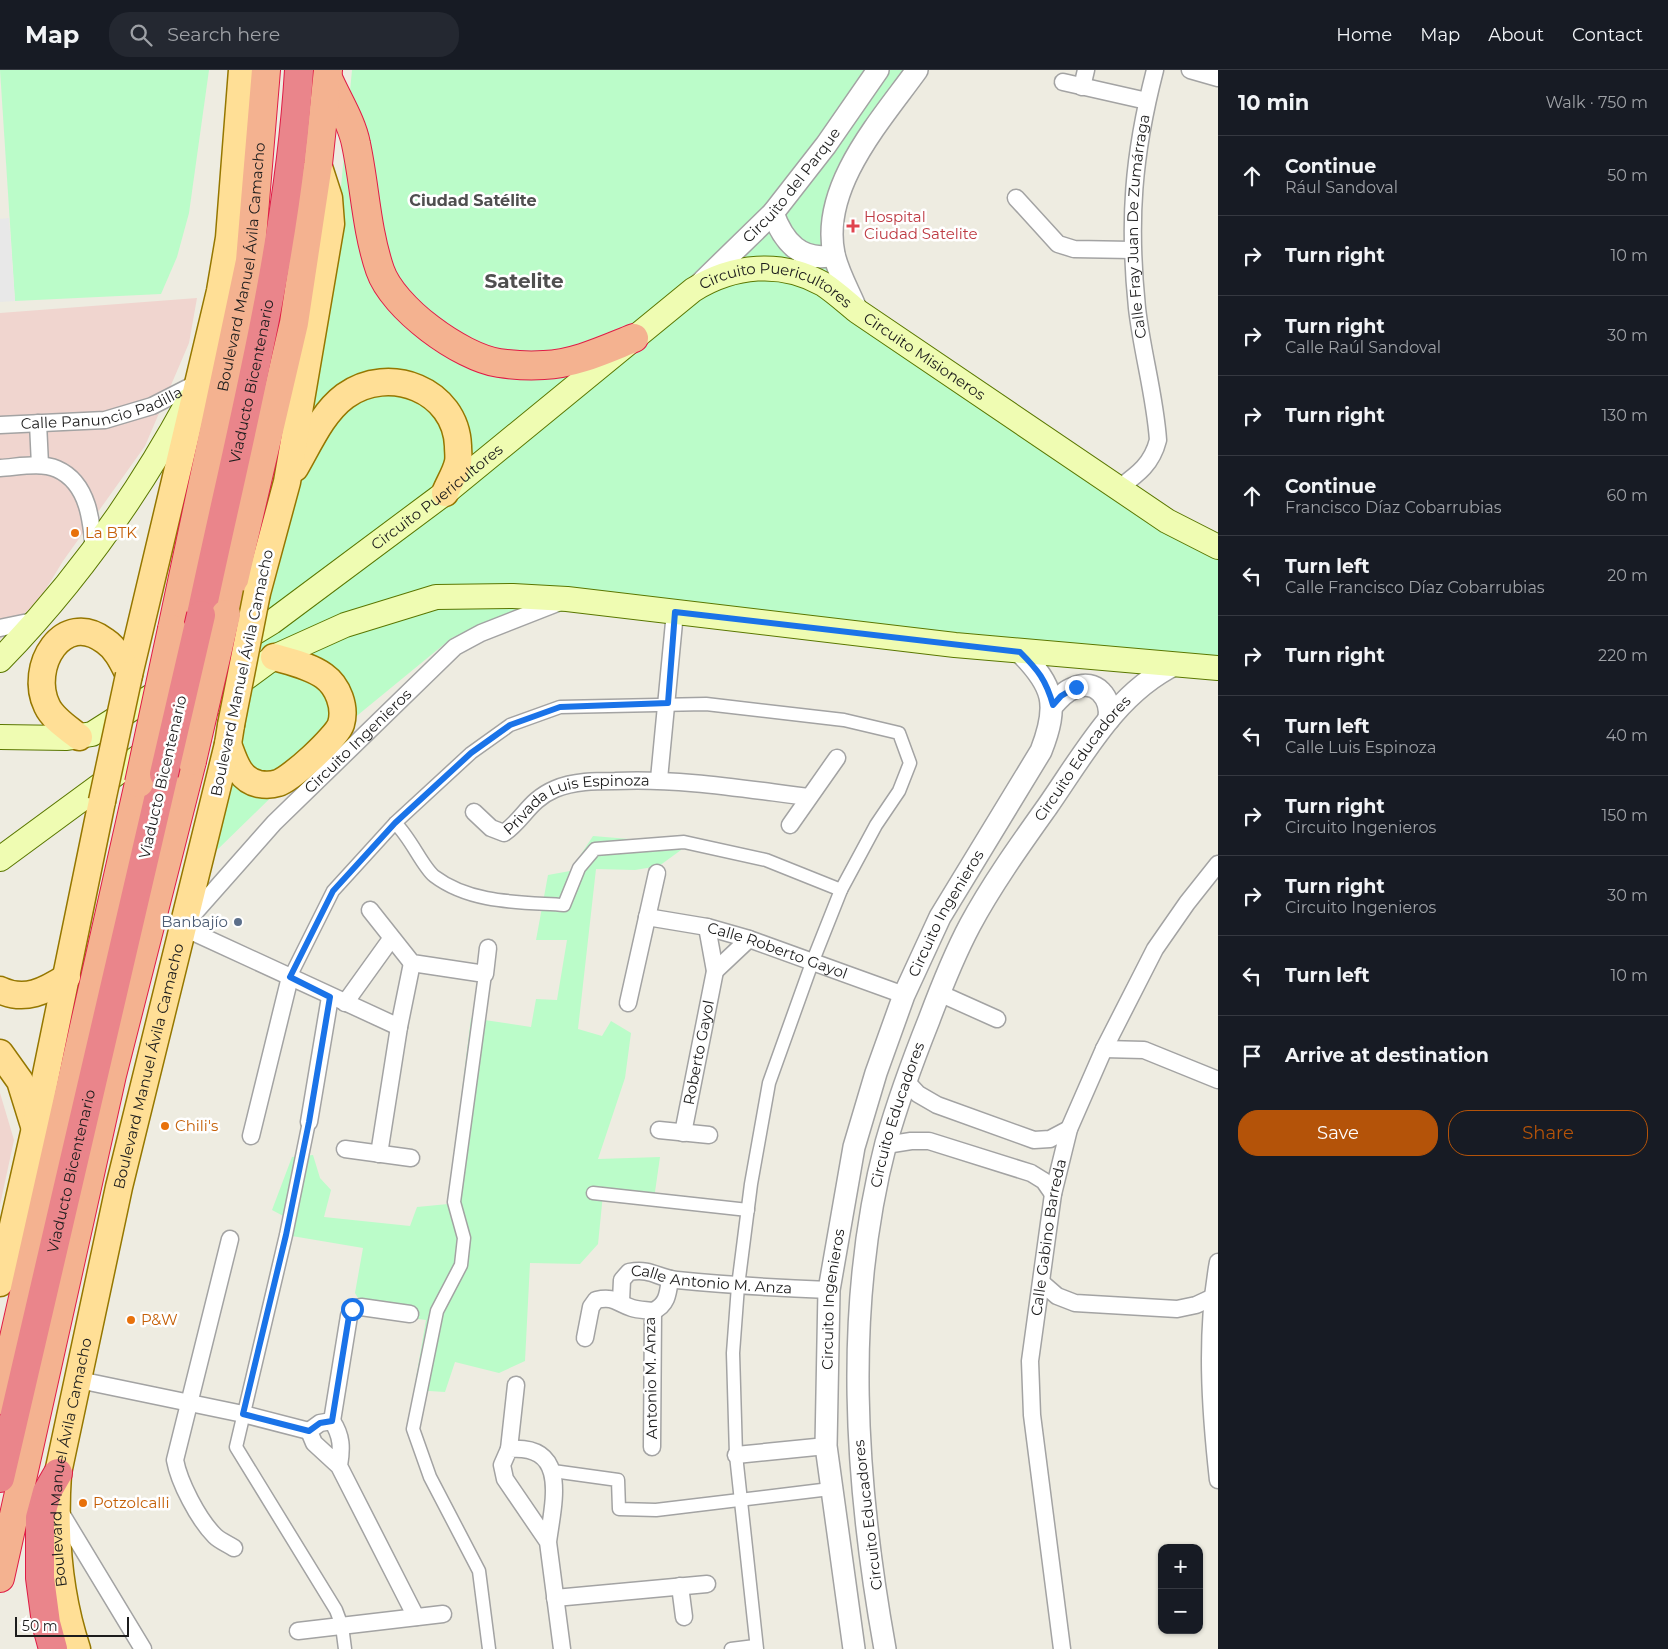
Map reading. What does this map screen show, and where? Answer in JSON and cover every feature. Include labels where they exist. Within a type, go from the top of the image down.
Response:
[{"type":"highway","name":"Boulevard Manuel Ávila Camacho","points":[[0,1400],[152,778],[172,629],[250,261],[266,70]]},
{"type":"highway","name":"Viaducto Bicentenario","points":[[0,1478],[152,778],[214,615],[275,266],[296,114],[299,70]]},
{"type":"highway","name":"Boulevard Manuel Ávila Camacho","points":[[0,1578],[112,1075],[192,761],[214,615],[294,323],[318,164],[328,73]]},
{"type":"highway","points":[[328,73],[356,142],[366,210],[381,272],[398,299],[420,323],[458,347],[497,363],[546,365],[589,356],[634,338]]},
{"type":"highway","points":[[53,1649],[46,1623],[40,1578],[42,1503],[58,1473]]},
{"type":"main road","name":"Boulevard Manuel Ávila Camacho","points":[[0,1283],[35,1128],[129,675],[220,291],[229,238],[242,70]]},
{"type":"main road","name":"Boulevard Manuel Ávila Camacho","points":[[77,1649],[60,1588],[56,1506],[58,1473],[119,1186],[229,734],[257,593],[287,482],[331,224],[329,198],[318,164]]},
{"type":"main road","name":"Circuito Puericultores","points":[[0,737],[80,737],[92,734],[272,622],[445,493],[693,290],[715,278],[739,270],[756,268],[784,270],[824,285],[857,311]]},
{"type":"main road","name":"Circuito Misioneros","points":[[857,311],[1167,521],[1218,547]]},
{"type":"main road","points":[[0,660],[40,619],[94,553],[155,464],[199,382]]},
{"type":"main road","points":[[287,482],[326,414],[345,396],[367,385],[384,382],[403,383],[420,388],[439,401],[453,419],[458,437],[459,461],[445,493]]},
{"type":"main road","name":"Circuito Ingenieros","points":[[0,858],[274,657],[345,625],[436,597],[513,596],[567,600],[1020,652]]},
{"type":"main road","points":[[80,737],[58,720],[48,708],[42,693],[40,676],[50,649],[58,641],[72,634],[84,632],[98,635],[115,651],[129,675]]},
{"type":"main road","points":[[1020,652],[1218,668]]},
{"type":"main road","points":[[229,734],[235,765],[241,774],[248,780],[268,785],[286,778],[334,735],[341,723],[340,696],[334,686],[325,676],[314,670],[274,657]]},
{"type":"main road","points":[[0,990],[24,996],[45,991],[67,977]]},
{"type":"main road","points":[[0,1053],[20,1081],[35,1128]]},
{"type":"street","name":"Circuito del Parque","points":[[693,290],[773,213],[826,145],[878,70]]},
{"type":"street","name":"Circuito Misioneros","points":[[857,311],[834,255],[832,223],[835,205],[848,173],[867,138],[917,70]]},
{"type":"street","points":[[1082,87],[1086,70]]},
{"type":"street","name":"Calle Fray Juan De Zumárraga","points":[[1118,488],[1144,470],[1154,455],[1158,440],[1140,328],[1132,250],[1132,198],[1139,141],[1147,101],[1156,70]]},
{"type":"street","points":[[1190,70],[1218,78]]},
{"type":"street","points":[[1063,82],[1147,101]]},
{"type":"street","points":[[1016,198],[1058,244],[1074,250],[1132,250]]},
{"type":"street","points":[[773,213],[783,236],[796,250],[811,256],[834,255]]},
{"type":"street","name":"Calle Panuncio Padilla","points":[[0,425],[114,418],[152,406],[199,382]]},
{"type":"street","points":[[38,423],[40,465]]},
{"type":"street","points":[[0,468],[40,465],[57,468],[71,477],[80,490],[92,523],[94,553]]},
{"type":"street","name":"Circuito Ingenieros","points":[[182,927],[274,824],[455,647],[481,633],[567,600]]},
{"type":"street","name":"Privada Luis Espinoza","points":[[659,779],[668,703],[675,612]]},
{"type":"street","points":[[0,628],[40,619]]},
{"type":"street","name":"Circuito Ingenieros","points":[[854,1649],[830,1489],[826,1446],[829,1290],[854,1147],[876,1073],[904,995],[940,917],[1041,751],[1051,721],[1053,705],[1048,686],[1038,669],[1020,652]]},
{"type":"street","name":"Circuito Educadores","points":[[885,1649],[868,1523],[858,1427],[858,1327],[868,1235],[886,1144],[905,1080],[939,993],[969,926],[1003,871],[1109,719],[1138,688],[1154,675],[1176,664]]},
{"type":"street","points":[[1053,705],[1068,690],[1076,687],[1090,686],[1097,688],[1107,699],[1109,719]]},
{"type":"street","points":[[251,1136],[290,977],[333,891],[395,823],[471,753],[510,725],[560,707],[668,703],[706,704],[844,720],[899,733],[910,763],[899,791],[876,825],[840,890],[769,1083],[748,1210],[738,1286],[733,1353],[736,1455],[743,1501],[756,1647],[731,1649]]},
{"type":"street","points":[[790,825],[837,758]]},
{"type":"street","name":"Privada Luis Espinoza","points":[[474,812],[491,828],[504,833],[514,826],[530,804],[555,789],[581,782],[659,779],[809,797]]},
{"type":"street","points":[[395,823],[406,833],[433,875],[457,888],[486,900],[564,905],[579,868],[595,849],[684,842],[766,860],[840,890]]},
{"type":"street","name":"Calle Gabino Barreda","points":[[1062,1649],[1032,1415],[1030,1361],[1053,1194],[1069,1129],[1104,1050],[1155,949],[1187,903],[1218,864]]},
{"type":"street","points":[[628,1003],[657,873]]},
{"type":"street","points":[[370,910],[391,939],[412,963],[485,974]]},
{"type":"street","name":"Calle Roberto Gayol","points":[[647,917],[707,927],[749,939],[904,995]]},
{"type":"street","points":[[182,927],[399,1028]]},
{"type":"street","name":"Roberto Gayol","points":[[683,1133],[715,971],[707,927]]},
{"type":"street","points":[[345,1649],[342,1626],[336,1610],[236,1447],[286,1235],[309,1122],[338,1000],[391,939]]},
{"type":"street","points":[[715,971],[749,939]]},
{"type":"street","points":[[488,948],[454,1202],[464,1238],[461,1266],[437,1311],[413,1429],[430,1477],[480,1571],[489,1649]]},
{"type":"street","points":[[379,1154],[399,1028],[412,963]]},
{"type":"street","points":[[939,993],[997,1019]]},
{"type":"street","points":[[1104,1050],[1144,1050],[1218,1080]]},
{"type":"street","points":[[905,1080],[918,1094],[937,1105],[1034,1140],[1050,1139],[1069,1129]]},
{"type":"street","points":[[659,1130],[709,1135]]},
{"type":"street","points":[[886,1144],[911,1140],[929,1141],[1031,1173],[1044,1181],[1053,1194]]},
{"type":"street","points":[[345,1148],[411,1158]]},
{"type":"street","points":[[593,1193],[748,1210]]},
{"type":"street","points":[[230,1240],[175,1460],[178,1477],[208,1527],[215,1537],[234,1548]]},
{"type":"street","points":[[1218,1262],[1211,1298],[1210,1367],[1218,1480]]},
{"type":"street","name":"Calle Antonio M. Anza","points":[[585,1338],[591,1307],[596,1300],[606,1298],[620,1301],[622,1280],[629,1272],[643,1270],[670,1279],[738,1286],[829,1290]]},
{"type":"street","points":[[653,1311],[661,1307],[667,1299],[670,1279]]},
{"type":"street","points":[[1042,1284],[1057,1296],[1075,1303],[1177,1309],[1196,1305],[1211,1298]]},
{"type":"street","name":"Antonio M. Anza","points":[[620,1301],[632,1308],[653,1311],[652,1447]]},
{"type":"street","points":[[339,1466],[342,1447],[339,1432],[332,1421],[349,1316],[352,1309],[361,1307],[410,1314]]},
{"type":"street","points":[[79,1380],[243,1414],[309,1431]]},
{"type":"street","points":[[516,1385],[509,1449],[502,1465],[505,1479],[548,1542]]},
{"type":"street","points":[[309,1431],[320,1423],[332,1421]]},
{"type":"street","points":[[309,1431],[314,1443],[339,1466],[416,1617]]},
{"type":"street","points":[[736,1455],[826,1446]]},
{"type":"street","points":[[509,1449],[527,1447],[543,1455],[553,1471],[554,1492],[548,1542],[562,1649]]},
{"type":"street","points":[[553,1471],[618,1480],[619,1509],[656,1510],[830,1489]]},
{"type":"street","points":[[56,1506],[143,1649]]},
{"type":"street","points":[[555,1598],[707,1584]]},
{"type":"street","points":[[680,1586],[684,1617]]},
{"type":"street","points":[[298,1631],[443,1614]]},
{"type":"shaded area","points":[[9,218],[15,301],[0,302],[0,219]]},
{"type":"shaded area","points":[[197,298],[189,343],[145,446],[63,561],[41,597],[0,639],[0,313]]},
{"type":"shaded area","points":[[0,1093],[14,1140],[0,1205]]},
{"type":"green space","points":[[0,70],[209,70],[189,213],[177,257],[161,294],[15,301]]},
{"type":"green space","points":[[352,70],[910,70],[830,204],[856,313],[1218,550],[1218,669],[599,603],[453,637],[342,728],[216,851],[298,451],[337,229]]},
{"type":"green space","points":[[593,836],[677,843],[681,850],[659,866],[635,870],[596,869],[578,1029],[602,1036],[611,1021],[631,1033],[625,1078],[598,1159],[660,1157],[654,1199],[603,1194],[598,1244],[580,1264],[530,1263],[525,1361],[499,1373],[455,1362],[445,1392],[414,1390],[426,1320],[366,1312],[355,1293],[363,1248],[286,1235],[289,1219],[272,1210],[292,1157],[313,1155],[320,1178],[331,1190],[324,1217],[410,1226],[417,1207],[448,1204],[471,1018],[531,1027],[536,999],[557,1000],[567,940],[536,940],[548,875],[570,871]]},
{"type":"place","name":"Hospital Ciudad Satelite","points":[[853,226]]},
{"type":"place","name":"La BTK","points":[[75,533]]},
{"type":"place","name":"Banbajío","points":[[238,922]]},
{"type":"place","name":"Chili's","points":[[165,1126]]},
{"type":"place","name":"P&W","points":[[131,1320]]},
{"type":"place","name":"Potzolcalli","points":[[83,1503]]},
{"type":"district","name":"Ciudad Satélite","points":[[473,200]]},
{"type":"district","name":"Satelite","points":[[524,281]]},
{"type":"route","points":[[352,1309],[349,1316],[332,1421],[320,1423],[309,1431],[243,1414],[286,1235],[309,1122],[330,997],[290,977],[333,891],[395,823],[471,753],[510,725],[560,707],[668,703],[675,612],[1020,652],[1038,669],[1048,686],[1053,705],[1068,690],[1076,687]]}]
